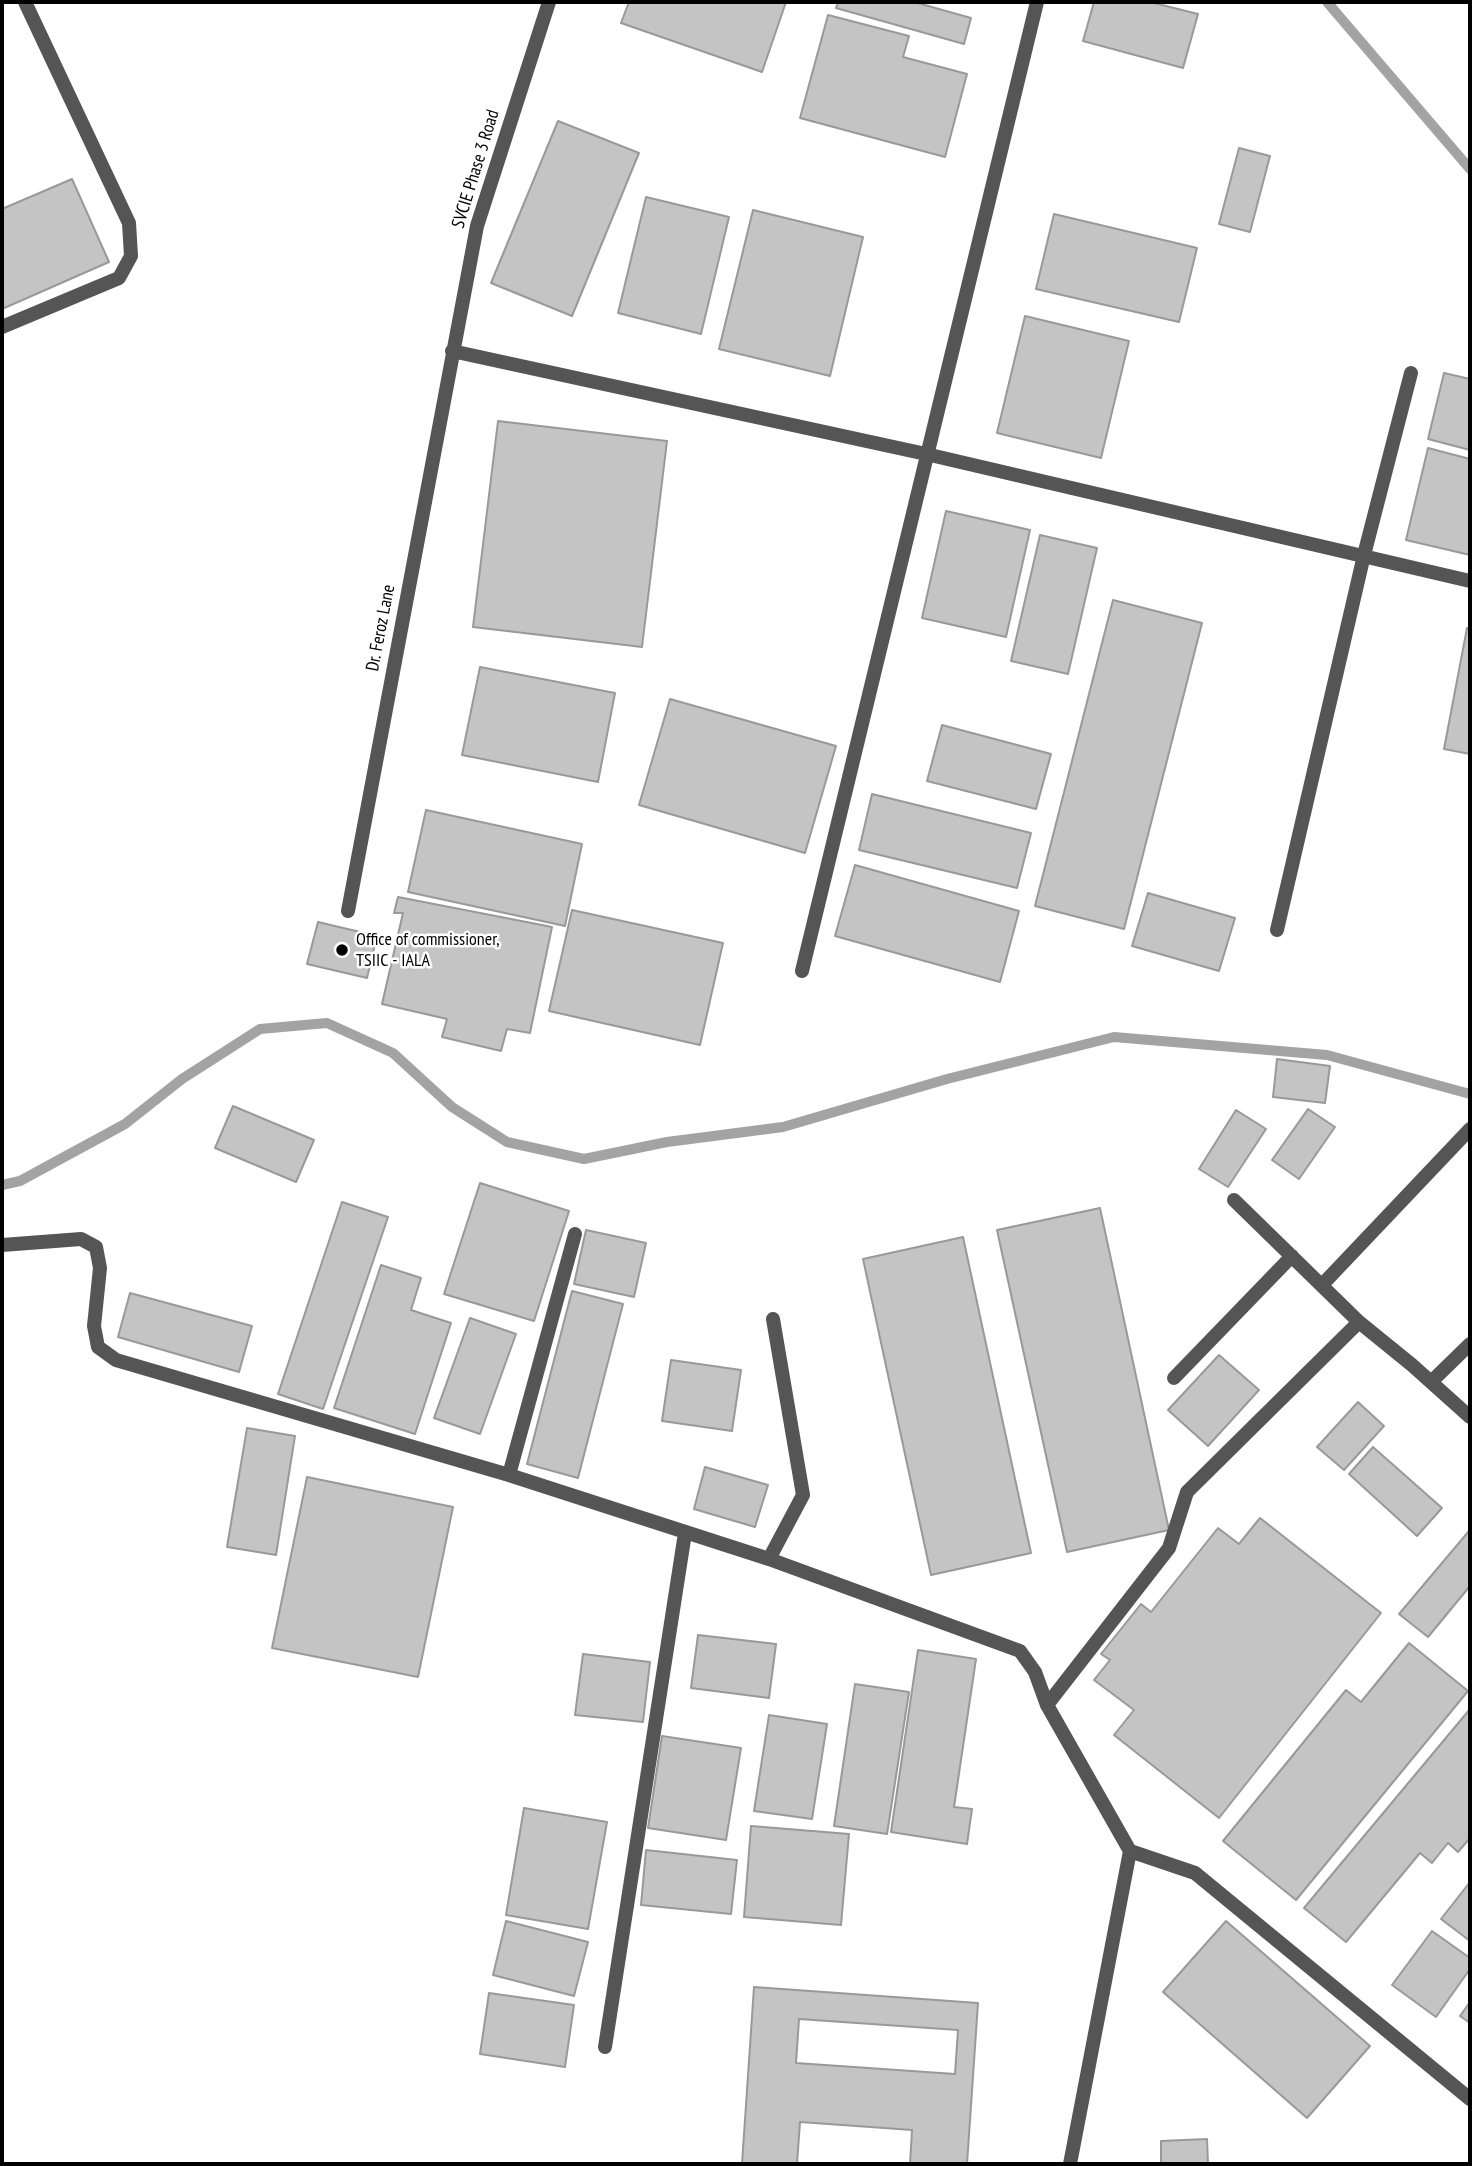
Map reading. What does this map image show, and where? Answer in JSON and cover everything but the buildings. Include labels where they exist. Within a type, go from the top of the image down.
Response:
[{"type":"street","points":[[2,327],[119,278],[131,256],[129,223],[25,2]]},
{"type":"street","name":"SVCIE Phase 3 Road","points":[[452,351],[477,226],[549,2]]},
{"type":"street","points":[[802,971],[1037,2]]},
{"type":"street","points":[[452,351],[926,454],[1470,581]]},
{"type":"street","name":"Dr. Feroz Lane","points":[[348,911],[452,351]]},
{"type":"street","points":[[1277,930],[1364,555],[1410,373]]},
{"type":"street","points":[[1322,1285],[1470,1129]]},
{"type":"street","points":[[1234,1200],[1359,1322],[1470,1417]]},
{"type":"street","points":[[509,1475],[576,1234]]},
{"type":"street","points":[[2,1245],[81,1239],[96,1247],[100,1268],[94,1326],[98,1348],[116,1360],[509,1475],[769,1559],[1020,1651],[1035,1672],[1047,1705],[1130,1851],[1070,2164]]},
{"type":"street","points":[[1174,1378],[1292,1256]]},
{"type":"street","points":[[769,1559],[803,1495],[773,1319]]},
{"type":"street","points":[[1047,1705],[1169,1548],[1188,1492],[1359,1322]]},
{"type":"street","points":[[1431,1382],[1470,1344]]},
{"type":"street","points":[[605,2047],[685,1532]]},
{"type":"street","points":[[1130,1851],[1195,1873],[1470,2099]]},
{"type":"waterway","points":[[1327,2],[1470,169]]},
{"type":"waterway","points":[[2,1185],[20,1181],[125,1124],[182,1079],[260,1029],[327,1023],[393,1053],[452,1107],[507,1142],[584,1159],[667,1142],[783,1127],[947,1079],[1114,1037],[1327,1055],[1470,1094]]},
{"type":"place","name":"Office of commissioner, TSIIC - IALA","points":[[342,950]]}]
